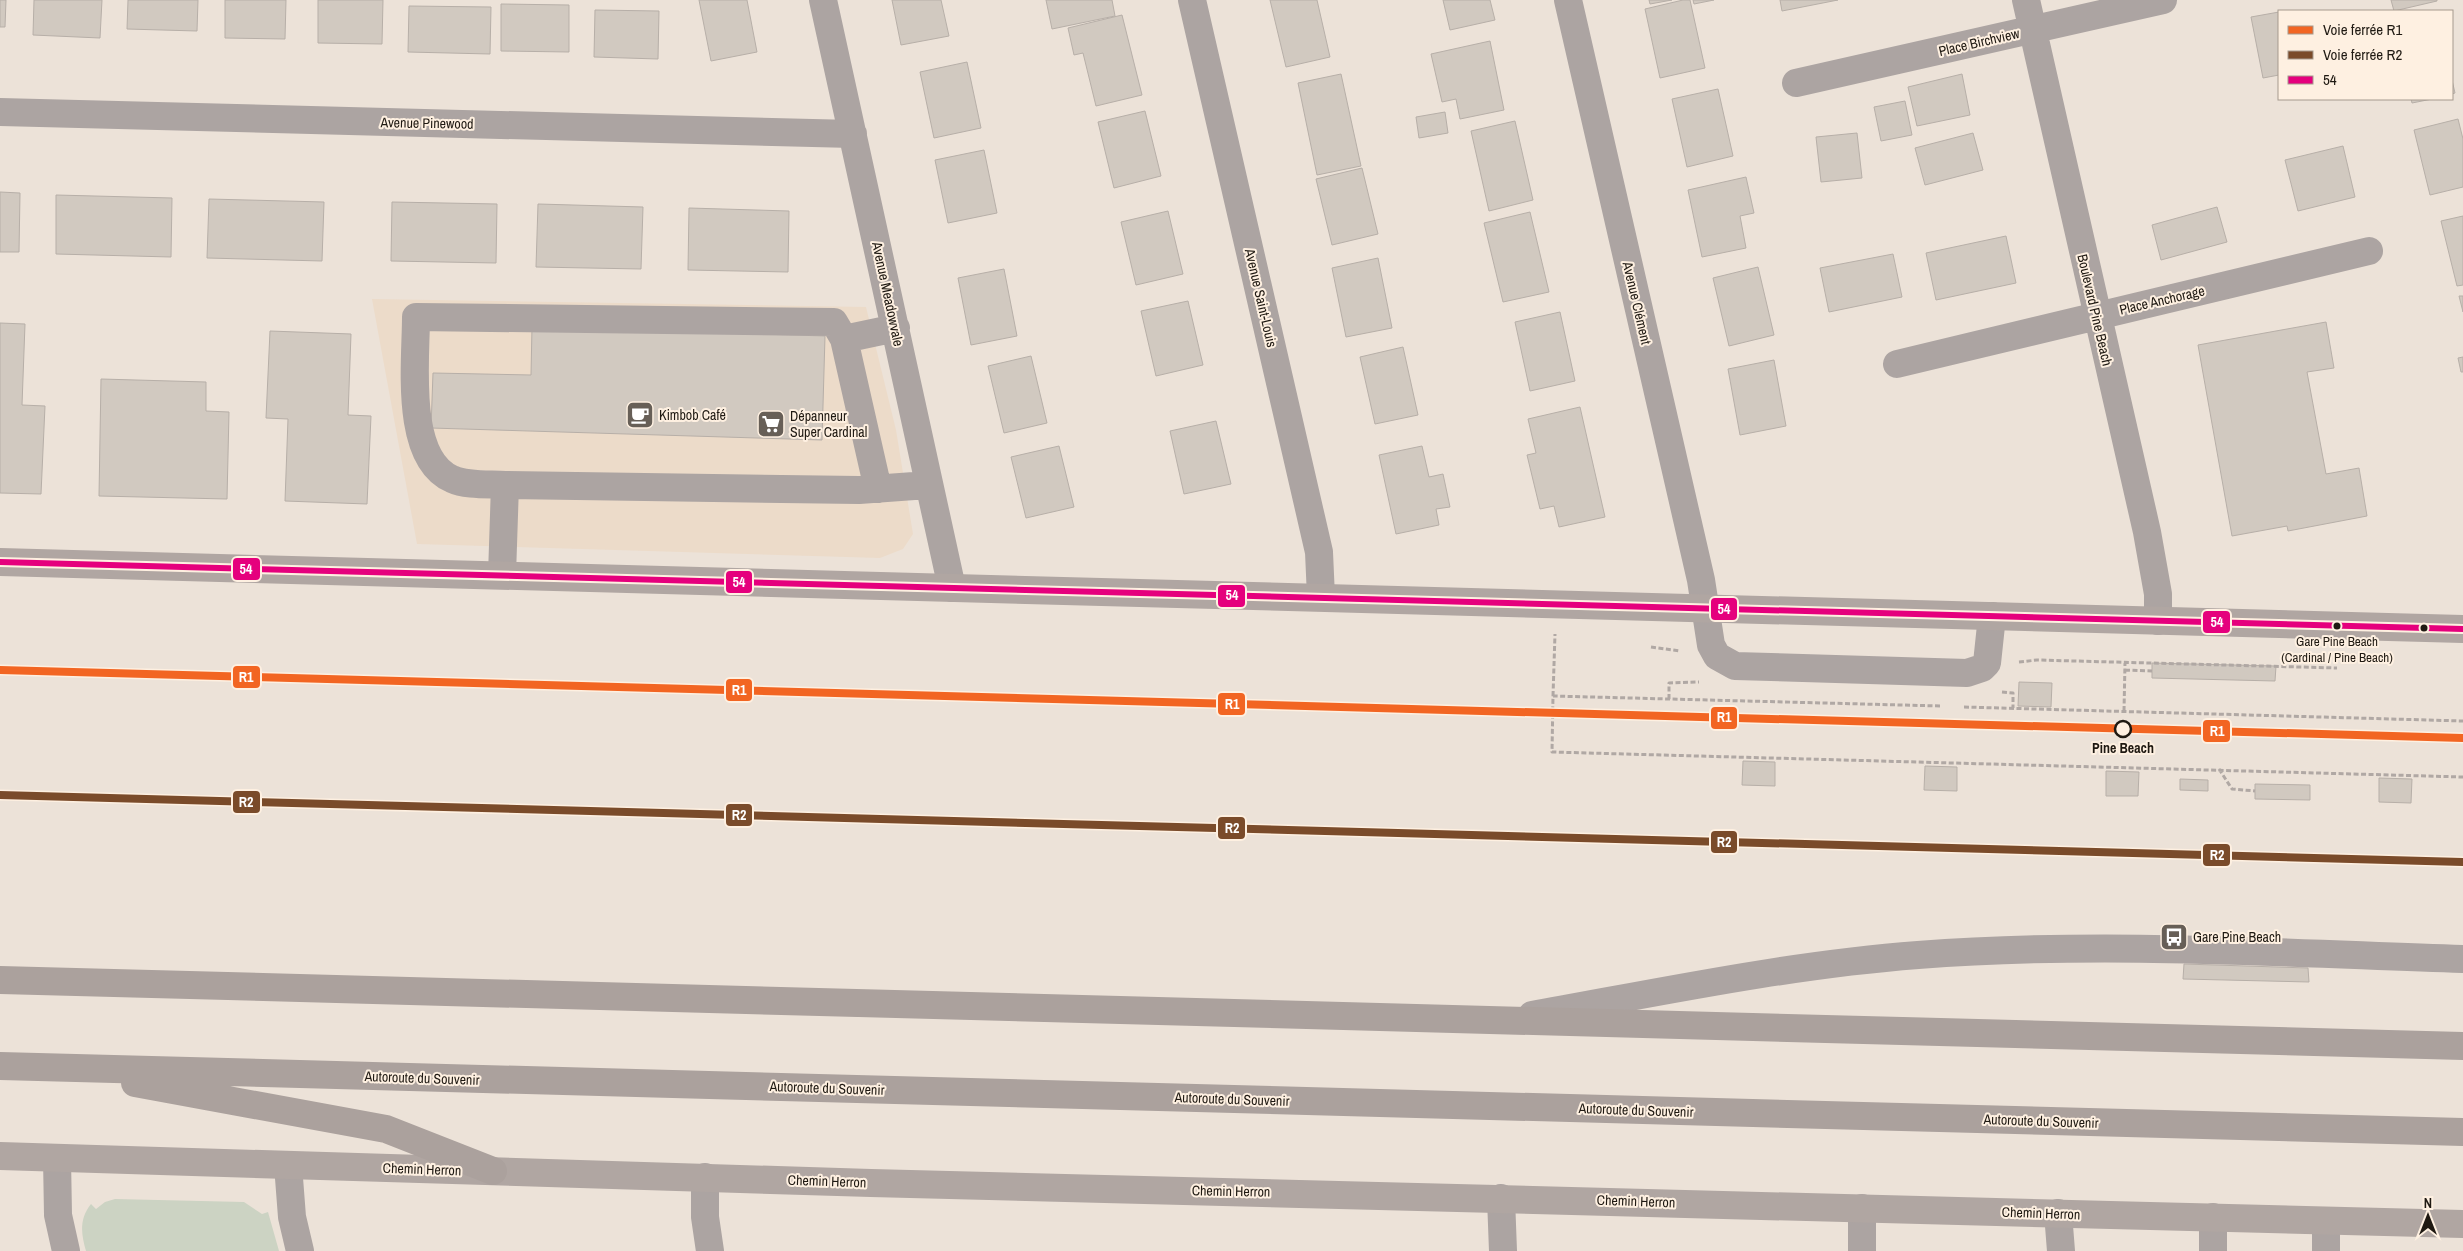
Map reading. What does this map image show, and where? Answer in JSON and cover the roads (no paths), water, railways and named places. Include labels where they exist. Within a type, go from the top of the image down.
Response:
[{"type":"highway","points":[[0,980],[2463,1046]]},
{"type":"highway","name":"Autoroute du Souvenir","points":[[0,1066],[2463,1132]]},
{"type":"highway","points":[[50,1068],[386,1129],[493,1171]]},
{"type":"main road","points":[[0,562],[2463,629]]},
{"type":"main road","name":"Chemin Herron","points":[[0,1156],[705,1178],[2463,1224]]},
{"type":"street","name":"Avenue Meadowvale","points":[[823,0],[952,588]]},
{"type":"street","name":"Avenue Saint-Louis","points":[[1192,0],[1319,552],[1320,597]]},
{"type":"street","name":"Avenue Clément","points":[[1568,0],[1714,651],[1726,663],[1735,666],[1974,672],[1986,663],[1992,616]]},
{"type":"street","name":"Boulevard Pine Beach","points":[[2026,0],[2147,532],[2158,594],[2158,620]]},
{"type":"street","name":"Place Birchview","points":[[1796,83],[2163,0]]},
{"type":"street","name":"Avenue Pinewood","points":[[0,112],[853,134]]},
{"type":"street","name":"Place Anchorage","points":[[1897,364],[2370,251]]},
{"type":"street","points":[[878,489],[844,339],[834,322],[416,316],[416,416],[421,440],[428,456],[439,470],[453,480],[505,485],[878,489],[928,485]]},
{"type":"street","points":[[844,339],[896,328]]},
{"type":"street","points":[[502,575],[505,485]]},
{"type":"street","points":[[1503,1020],[1801,967],[1919,955],[2094,949],[2463,959]]},
{"type":"street","points":[[57,1158],[58,1214],[66,1251]]},
{"type":"street","points":[[288,1165],[291,1211],[300,1251]]},
{"type":"street","points":[[705,1178],[705,1217],[710,1251]]},
{"type":"street","points":[[1501,1198],[1503,1251]]},
{"type":"street","points":[[1862,1208],[1862,1251]]},
{"type":"street","points":[[2058,1213],[2062,1251]]},
{"type":"street","points":[[2213,1217],[2213,1251]]},
{"type":"street","points":[[2326,1221],[2326,1251]]},
{"type":"rail line","name":"R1","points":[[0,670],[2463,738]]},
{"type":"rail line","name":"R2","points":[[0,795],[2463,862]]},
{"type":"place","name":"Kimbob Café","points":[[640,415]]},
{"type":"place","name":"Dépanneur Super Cardinal","points":[[771,424]]},
{"type":"place","name":"Gare Pine Beach (Cardinal / Pine Beach)","points":[[2337,626]]},
{"type":"place","name":"Pine Beach","points":[[2123,729]]},
{"type":"place","name":"Gare Pine Beach","points":[[2174,937]]}]
